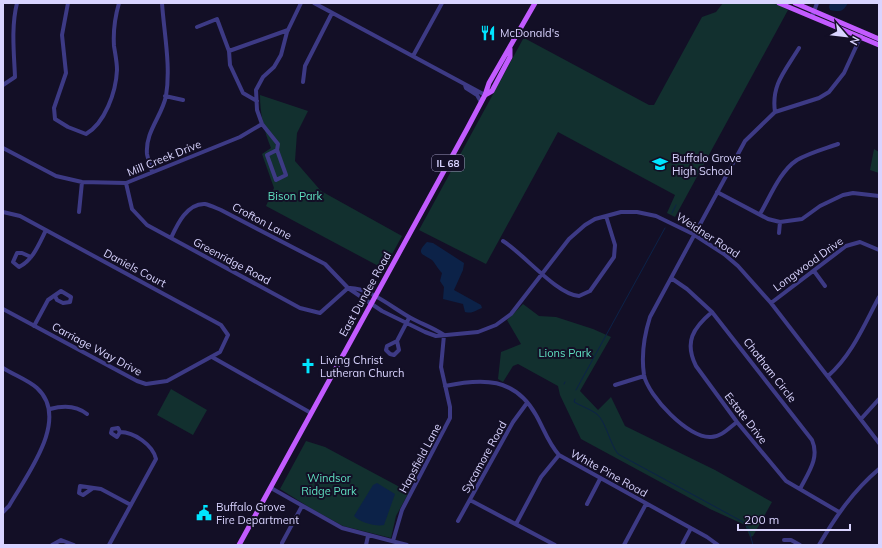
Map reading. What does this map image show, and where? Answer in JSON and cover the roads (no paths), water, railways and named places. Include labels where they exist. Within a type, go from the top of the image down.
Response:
[{"type":"main road","name":"East Dundee Road","points":[[240,544],[485,95],[489,83],[506,52],[510,49],[535,3]]},
{"type":"main road","points":[[779,3],[812,17],[862,35],[879,39]]},
{"type":"main road","points":[[795,3],[814,11],[879,45]]},
{"type":"street","points":[[3,85],[15,78],[13,46],[14,15],[17,3]]},
{"type":"street","points":[[68,3],[62,35],[66,73],[54,108],[55,119],[68,127],[86,134],[95,129],[105,112],[113,90],[117,70],[114,44],[115,17],[119,3]]},
{"type":"street","points":[[152,172],[147,154],[148,136],[166,96],[168,71],[162,3]]},
{"type":"street","points":[[277,150],[267,155],[276,180],[286,175],[277,150],[278,144],[262,124],[256,90],[263,77],[274,66],[281,55],[288,30],[301,3]]},
{"type":"street","points":[[314,3],[485,95]]},
{"type":"street","points":[[413,56],[442,3]]},
{"type":"street","points":[[812,17],[817,3]]},
{"type":"street","points":[[303,82],[305,66],[332,13]]},
{"type":"street","points":[[197,27],[217,19],[229,51],[230,65],[242,93],[257,101]]},
{"type":"street","points":[[229,51],[288,30]]},
{"type":"street","points":[[737,422],[720,435],[706,438],[669,414],[661,406],[644,376],[643,352],[645,334],[650,317],[745,141],[776,112],[819,98],[829,92],[844,73],[862,35]]},
{"type":"street","points":[[776,112],[773,98],[776,86],[799,48]]},
{"type":"street","points":[[465,85],[466,88],[477,95],[481,102]]},
{"type":"street","points":[[166,96],[183,100]]},
{"type":"street","name":"Mill Creek Drive","points":[[3,148],[56,176],[82,182],[126,183],[240,137],[262,124]]},
{"type":"street","points":[[760,214],[785,171],[796,161],[807,155],[838,144]]},
{"type":"street","points":[[79,212],[82,182]]},
{"type":"street","name":"Greenridge Road","points":[[126,183],[132,209],[147,225],[300,308],[320,313],[348,288]]},
{"type":"street","points":[[717,192],[760,214],[780,222],[802,219],[820,206],[843,195],[853,193],[879,196]]},
{"type":"street","name":"Crofton Lane","points":[[171,238],[180,219],[190,209],[204,204],[220,210],[325,264],[348,288],[372,302]]},
{"type":"street","name":"Daniels Court","points":[[3,212],[20,216],[221,325],[228,335],[220,352],[212,357]]},
{"type":"street","name":"Weidner Road","points":[[372,302],[378,309],[406,324],[436,336],[451,336],[478,332],[496,325],[511,314],[569,239],[585,225],[606,216],[621,212],[646,213],[669,221],[694,234],[724,254],[738,266],[771,303],[879,443]]},
{"type":"street","points":[[503,241],[522,255],[542,274],[572,295],[579,296],[587,293],[614,257],[615,245],[606,216]]},
{"type":"street","points":[[779,233],[780,222]]},
{"type":"street","points":[[31,257],[46,230]]},
{"type":"street","name":"Longwood Drive","points":[[771,303],[846,246],[855,242],[870,245],[879,250]]},
{"type":"street","points":[[814,271],[825,286]]},
{"type":"street","name":"Chatham Circle","points":[[671,278],[687,289],[712,312],[812,440],[816,451],[815,460],[800,489]]},
{"type":"street","points":[[348,288],[354,287],[375,296]]},
{"type":"street","points":[[34,326],[48,300],[52,296],[55,296]]},
{"type":"street","name":"Weidner Road","points":[[375,296],[409,318],[444,335]]},
{"type":"street","points":[[828,376],[840,366],[849,354],[879,297]]},
{"type":"street","name":"Carriage Way Drive","points":[[3,309],[137,381],[146,384],[167,381],[212,357]]},
{"type":"street","name":"Estate Drive","points":[[712,312],[696,327],[692,336],[690,346],[691,357],[696,366],[737,422],[786,481],[839,512]]},
{"type":"street","points":[[397,341],[409,318]]},
{"type":"street","name":"Hapsfield Lane","points":[[393,542],[402,510],[448,425],[451,412],[441,367],[444,335]]},
{"type":"street","points":[[212,357],[311,413]]},
{"type":"street","points":[[3,368],[37,388],[46,400],[50,409],[50,427],[48,437],[9,506],[3,512]]},
{"type":"street","points":[[615,385],[644,376]]},
{"type":"street","name":"White Pine Road","points":[[445,386],[462,383],[494,382],[511,389],[527,403],[536,414],[550,443],[559,455],[691,528],[718,545]]},
{"type":"street","points":[[861,419],[879,399]]},
{"type":"street","name":"Sycamore Road","points":[[458,521],[513,422],[527,403]]},
{"type":"street","points":[[50,409],[70,406],[78,408],[87,414]]},
{"type":"street","points":[[109,545],[156,459],[153,450],[147,443],[127,433],[120,432]]},
{"type":"street","points":[[516,524],[541,477],[559,455]]},
{"type":"street","points":[[819,545],[839,512],[857,490],[879,469]]},
{"type":"street","points":[[587,504],[600,479]]},
{"type":"street","points":[[94,488],[101,489],[131,505]]},
{"type":"street","points":[[271,488],[342,528],[407,545]]},
{"type":"street","points":[[470,500],[555,545]]},
{"type":"street","points":[[624,545],[646,504]]},
{"type":"street","points":[[283,544],[302,506]]},
{"type":"street","points":[[682,545],[691,528]]},
{"type":"street","points":[[366,545],[368,536]]},
{"type":"street","points":[[52,545],[58,541],[64,540],[74,545]]},
{"type":"street","points":[[784,540],[790,540],[800,545]]},
{"type":"water","points":[[830,3],[848,3],[843,10],[839,11],[830,10]]},
{"type":"water","points":[[427,242],[433,243],[464,263],[463,270],[454,290],[481,305],[482,308],[472,312],[465,312],[463,304],[443,299],[444,287],[440,281],[442,273],[432,260],[423,255],[421,251]]},
{"type":"water","points":[[377,483],[395,494],[384,525],[372,525],[354,516],[373,485]]},
{"type":"waterway","points":[[672,213],[676,205]]},
{"type":"waterway","points":[[576,390],[665,228]]},
{"type":"waterway","points":[[575,399],[574,402],[597,414],[618,454],[745,523],[749,530],[753,545]]},
{"type":"place","name":"McDonald's","points":[[488,33]]},
{"type":"place","name":"Buffalo Grove High School","points":[[660,164]]},
{"type":"place","name":"Living Christ Lutheran Church","points":[[308,366]]},
{"type":"place","name":"Buffalo Grove Fire Department","points":[[204,513]]},
{"type":"park label","name":"Bison Park","points":[[295,196]]},
{"type":"park label","name":"Lions Park","points":[[565,353]]},
{"type":"park label","name":"Windsor Ridge Park","points":[[329,484]]}]
